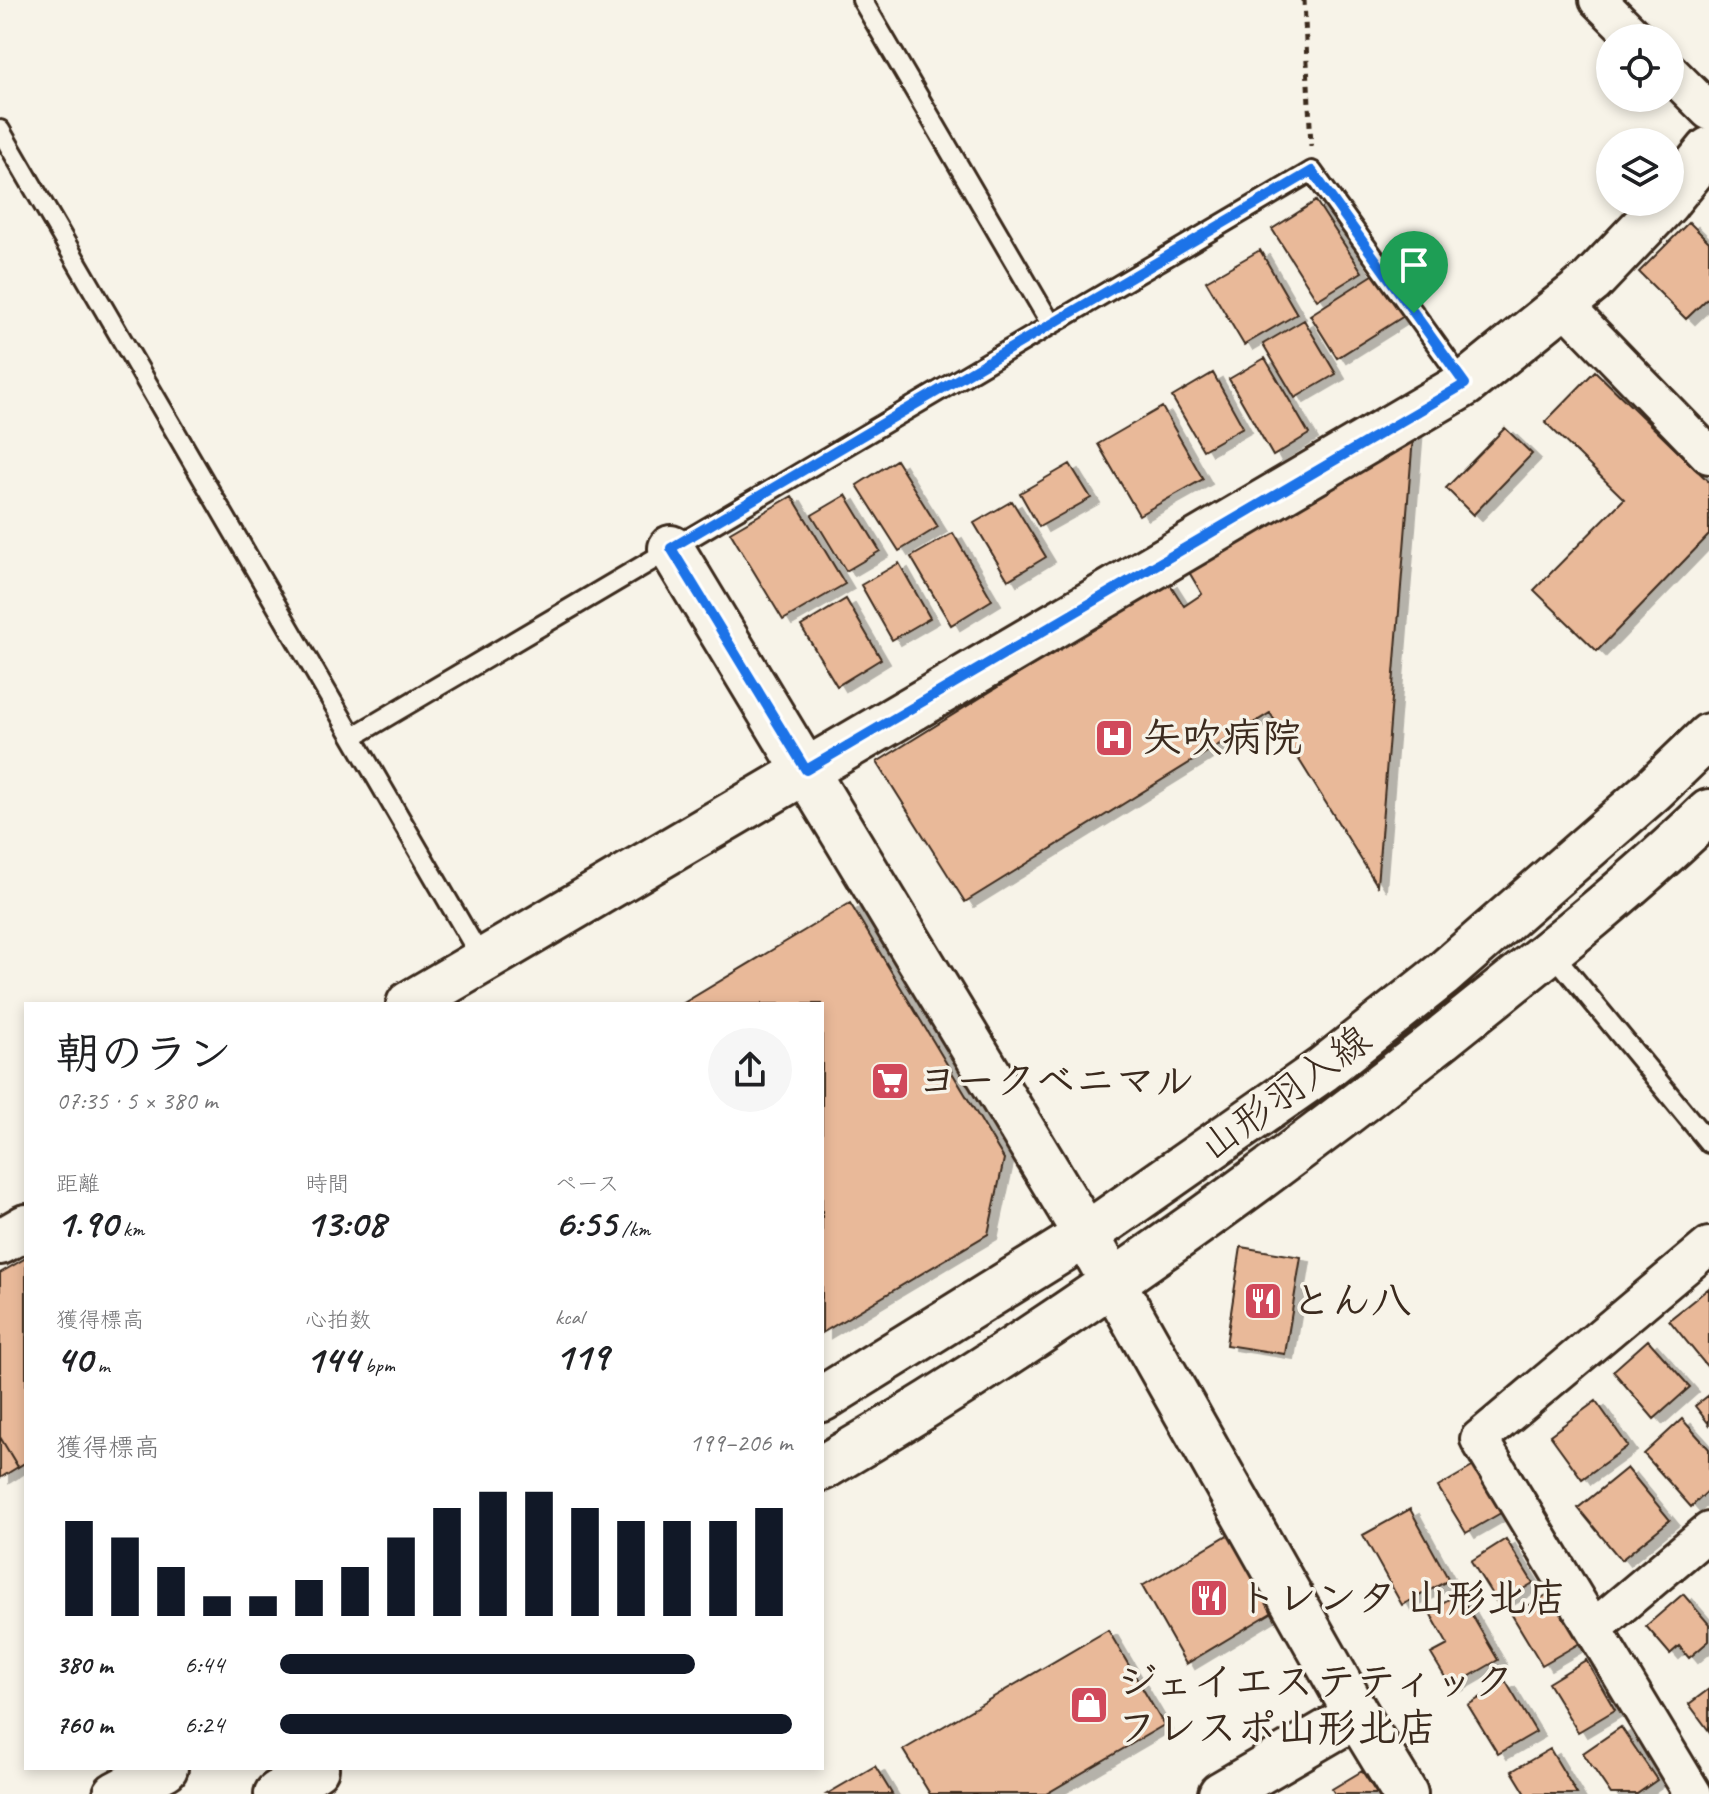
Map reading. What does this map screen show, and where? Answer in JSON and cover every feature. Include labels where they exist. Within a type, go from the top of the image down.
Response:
[{"type":"street","points":[[1598,0],[1622,24]]},
{"type":"street","points":[[1684,86],[1709,111]]},
{"type":"street","points":[[1684,180],[1709,150]]},
{"type":"street","points":[[412,1002],[1465,384],[1591,282],[1653,216]]},
{"type":"street","points":[[1564,305],[1709,455]]},
{"type":"street","points":[[671,548],[1086,1235],[1357,1715],[1405,1794]]},
{"type":"street","name":"山形羽入線","points":[[824,1398],[1086,1235],[1322,1070],[1443,974],[1653,790],[1709,736]]},
{"type":"street","name":"山形羽入線","points":[[824,1467],[932,1404],[1114,1283],[1361,1102],[1551,951],[1709,812]]},
{"type":"street","points":[[0,1242],[24,1228]]},
{"type":"street","points":[[1693,1794],[1479,1439],[1709,1246]]},
{"type":"street","points":[[1594,1628],[1709,1531]]},
{"type":"street","points":[[1221,1794],[1357,1715]]},
{"type":"street","points":[[116,1794],[161,1770]]},
{"type":"street","points":[[277,1794],[313,1770]]},
{"type":"lane","points":[[862,0],[1051,324]]},
{"type":"lane","points":[[0,130],[483,961]]},
{"type":"lane","points":[[354,736],[1312,171],[1465,384]]},
{"type":"lane","points":[[1551,951],[1709,1143]]},
{"type":"path","points":[[1304,0],[1312,171]]},
{"type":"building","points":[[1316,201],[1362,272],[1317,300],[1272,229]]},
{"type":"building","points":[[1689,222],[1709,242],[1709,297],[1686,319],[1639,272]]},
{"type":"building","points":[[1260,250],[1297,314],[1244,345],[1206,281]]},
{"type":"building","points":[[1376,273],[1404,316],[1337,358],[1310,315]]},
{"type":"building","points":[[1304,320],[1336,374],[1295,398],[1263,344]]},
{"type":"building","points":[[1265,358],[1309,434],[1273,456],[1229,379]]},
{"type":"building","points":[[1595,371],[1709,482],[1709,535],[1597,651],[1534,590],[1624,499],[1545,422]]},
{"type":"building","points":[[1213,373],[1243,427],[1203,450],[1172,397]]},
{"type":"building","points":[[1162,407],[1203,479],[1139,515],[1098,444]]},
{"type":"building","points":[[1414,425],[1377,885],[1270,713],[965,902],[877,762],[1168,581],[1184,606],[1202,594],[1186,567]]},
{"type":"building","points":[[1505,428],[1532,454],[1473,515],[1446,488]]},
{"type":"building","points":[[896,460],[938,527],[899,551],[857,485]]},
{"type":"building","points":[[1070,464],[1091,498],[1039,527],[1020,493]]},
{"type":"building","points":[[846,495],[880,551],[846,571],[812,515]]},
{"type":"building","points":[[792,496],[845,584],[783,620],[730,532]]},
{"type":"building","points":[[1012,501],[1046,557],[1008,580],[974,523]]},
{"type":"building","points":[[953,533],[992,600],[951,625],[911,557]]},
{"type":"building","points":[[899,563],[930,618],[892,640],[861,585]]},
{"type":"building","points":[[846,599],[881,659],[837,686],[801,626]]},
{"type":"building","name":"ヨークベニマル","points":[[850,903],[1004,1159],[988,1234],[824,1332],[824,1002],[685,1002]]},
{"type":"building","name":"とん八","points":[[1241,1247],[1301,1257],[1285,1354],[1226,1345]]},
{"type":"building","points":[[24,1259],[24,1463],[18,1467],[0,1437],[0,1273]]},
{"type":"building","points":[[1709,1288],[1709,1369],[1669,1320]]},
{"type":"building","points":[[1648,1340],[1690,1387],[1654,1419],[1613,1371]]},
{"type":"building","points":[[1709,1395],[1709,1424],[1695,1406]]},
{"type":"building","points":[[1596,1401],[1628,1446],[1582,1479],[1550,1435]]},
{"type":"building","points":[[1682,1419],[1709,1449],[1709,1490],[1691,1507],[1644,1454]]},
{"type":"building","points":[[0,1437],[18,1467],[0,1478]]},
{"type":"building","points":[[1479,1463],[1506,1510],[1466,1533],[1438,1487]]},
{"type":"building","points":[[1627,1468],[1670,1520],[1621,1560],[1578,1508]]},
{"type":"building","points":[[1410,1509],[1449,1580],[1402,1605],[1363,1535]]},
{"type":"building","name":"トレンタ 山形北店","points":[[1231,1533],[1276,1610],[1186,1664],[1142,1586]]},
{"type":"building","points":[[1506,1539],[1533,1583],[1498,1604],[1471,1561]]},
{"type":"building","points":[[1459,1593],[1498,1660],[1451,1687],[1431,1654],[1448,1645],[1429,1611]]},
{"type":"building","points":[[1550,1593],[1580,1643],[1542,1665],[1512,1615]]},
{"type":"building","points":[[1683,1594],[1709,1624],[1709,1641],[1689,1658],[1679,1646],[1670,1654],[1646,1626]]},
{"type":"building","points":[[1108,1630],[1164,1725],[1046,1794],[930,1794],[903,1750]]},
{"type":"building","points":[[1586,1660],[1615,1710],[1578,1732],[1548,1683]]},
{"type":"building","points":[[1506,1682],[1536,1732],[1498,1754],[1468,1705]]},
{"type":"building","points":[[1709,1689],[1709,1731],[1689,1704]]},
{"type":"building","points":[[1621,1727],[1657,1780],[1637,1794],[1611,1794],[1583,1753]]},
{"type":"building","points":[[1550,1749],[1577,1794],[1526,1794],[1512,1771]]},
{"type":"building","points":[[875,1766],[892,1794],[827,1794]]},
{"type":"building","points":[[1362,1771],[1377,1794],[1335,1794],[1332,1789]]},
{"type":"place","name":"矢吹病院","points":[[1114,738]]},
{"type":"place","name":"ヨークベニマル","points":[[890,1081]]},
{"type":"place","name":"とん八","points":[[1263,1301]]},
{"type":"place","name":"トレンタ 山形北店","points":[[1209,1598]]},
{"type":"place","name":"ジェイエステティック フレスポ山形北店","points":[[1089,1705]]},
{"type":"route","points":[[1312,171],[1414,313],[1465,384],[806,770],[671,548],[1312,171]]}]
